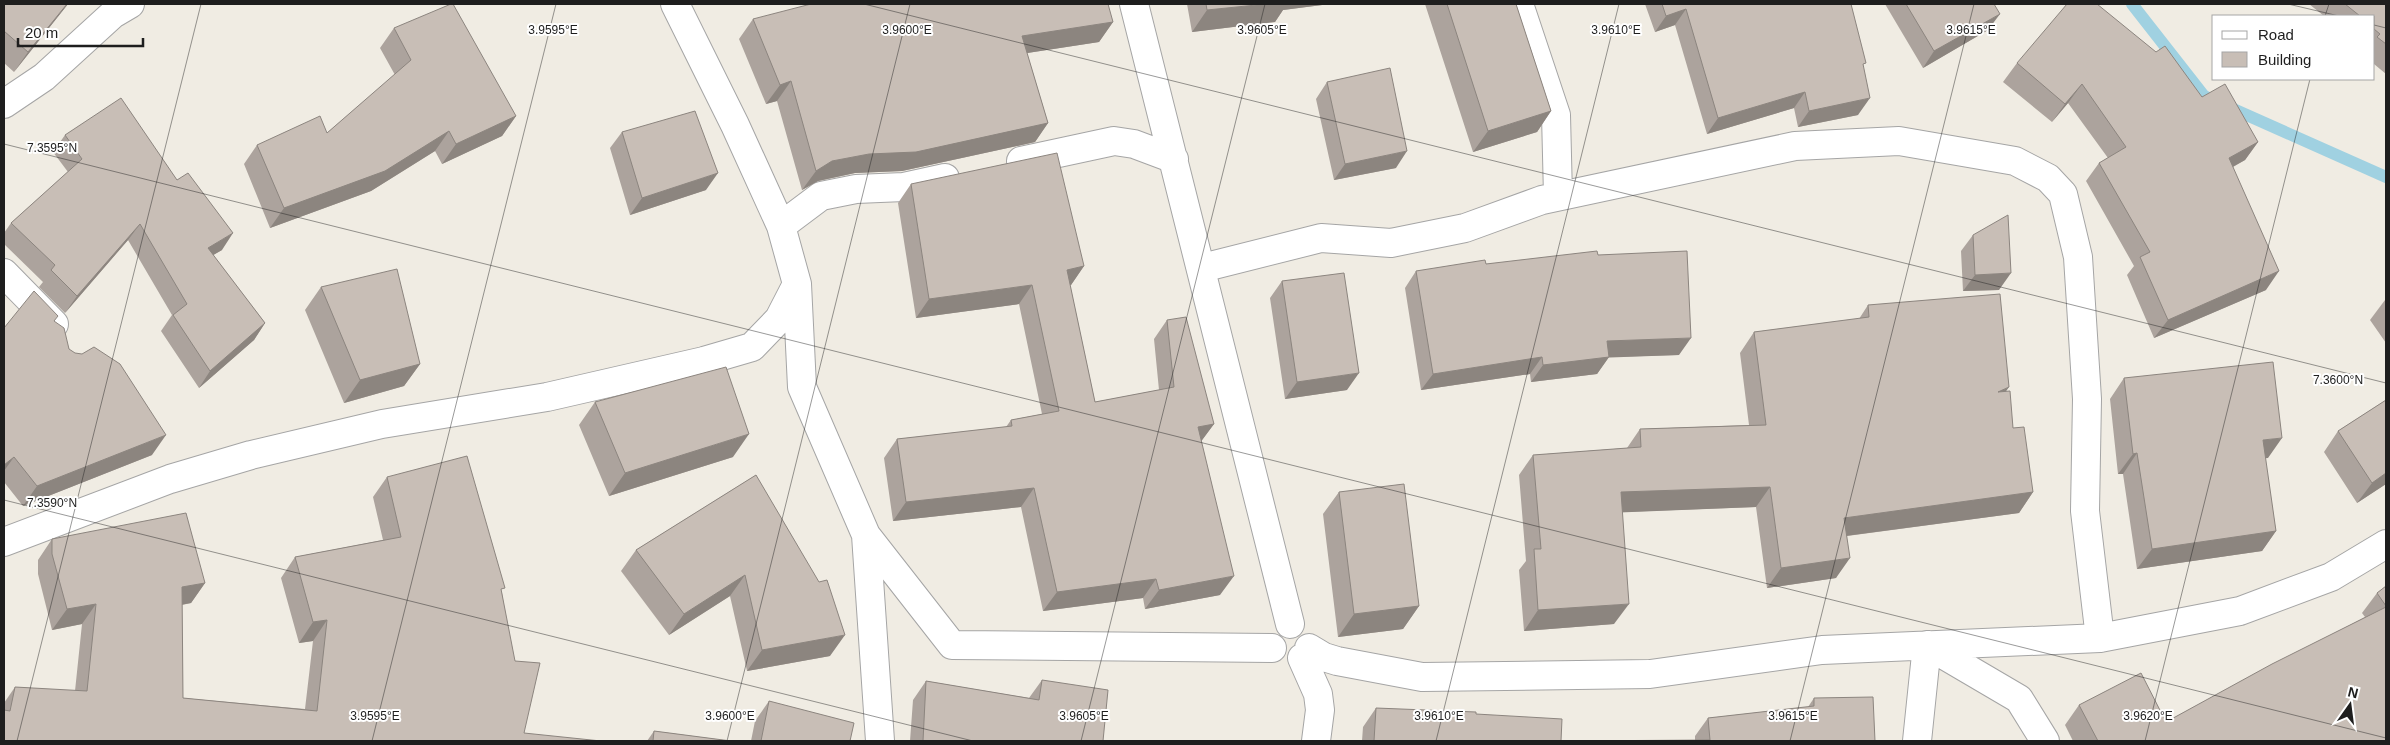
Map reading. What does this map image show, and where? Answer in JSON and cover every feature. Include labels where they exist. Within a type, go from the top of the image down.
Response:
[{"type":"street","points":[[4,104],[44,77],[113,14],[130,4]]},
{"type":"street","points":[[675,4],[735,125],[781,226],[797,284],[802,387],[866,535],[952,645],[1272,648]]},
{"type":"street","points":[[1134,4],[1202,268],[1290,624]]},
{"type":"street","points":[[1518,4],[1556,115],[1558,196]]},
{"type":"street","points":[[999,166],[1114,141],[1134,144],[1174,159]]},
{"type":"street","points":[[1202,268],[1322,238],[1391,243],[1465,228],[1558,196],[1795,146],[1899,141],[2015,161],[2048,178],[2063,194],[2078,257],[2087,399],[2085,511],[2100,638]]},
{"type":"street","points":[[781,226],[821,196],[856,189],[904,187],[970,172]]},
{"type":"street","points":[[4,273],[64,334],[65,342]]},
{"type":"street","points":[[4,542],[170,479],[251,454],[382,424],[547,397],[752,347],[779,319],[797,284]]},
{"type":"street","points":[[866,535],[880,741]]},
{"type":"street","points":[[1316,741],[1320,710],[1318,694],[1305,653],[1306,632],[1296,625],[1290,624],[1280,627],[1275,632],[1272,637],[1272,648],[1275,654],[1291,661],[1305,653],[1337,662],[1422,677],[1650,674],[1822,650],[2100,638],[2240,611],[2331,577],[2386,544]]},
{"type":"street","points":[[1917,741],[1927,645]]},
{"type":"street","points":[[1927,645],[2019,699],[2045,741]]},
{"type":"building","points":[[4,4],[67,4],[28,52],[4,31]]},
{"type":"building","points":[[453,4],[516,116],[456,144],[449,131],[385,171],[284,208],[257,145],[320,116],[327,133],[411,60],[394,28]]},
{"type":"building","points":[[811,4],[1108,4],[1113,22],[1022,36],[1048,123],[916,152],[869,154],[832,161],[816,171],[791,81],[780,85],[753,19]]},
{"type":"building","points":[[1206,4],[1266,4],[1207,10]]},
{"type":"building","points":[[1447,4],[1516,4],[1551,111],[1488,131]]},
{"type":"building","points":[[1662,4],[1851,4],[1866,63],[1863,64],[1870,98],[1809,111],[1805,92],[1718,118],[1686,9],[1666,16]]},
{"type":"building","points":[[1906,4],[1994,4],[2000,14],[1934,51]]},
{"type":"building","points":[[2067,4],[2097,4],[2156,52],[2165,46],[2202,97],[2225,84],[2258,142],[2229,158],[2279,271],[2168,320],[2140,257],[2150,252],[2099,163],[2126,147],[2082,84],[2065,104],[2017,63]]},
{"type":"building","points":[[2345,4],[2386,4],[2386,44],[2377,37],[2380,34],[2375,30],[2375,15],[2359,15]]},
{"type":"building","points":[[1390,68],[1407,151],[1345,164],[1327,82]]},
{"type":"building","points":[[121,98],[177,180],[188,173],[233,233],[208,248],[265,323],[210,371],[173,315],[187,304],[140,224],[77,296],[51,270],[55,265],[11,223],[82,159],[65,135]]},
{"type":"building","points":[[695,111],[718,173],[642,198],[622,132]]},
{"type":"building","points":[[1057,153],[1084,266],[1067,270],[1095,402],[1174,387],[1167,320],[1186,317],[1214,424],[1198,427],[1234,576],[1159,590],[1156,579],[1057,592],[1034,488],[906,502],[897,439],[1012,426],[1011,420],[1059,411],[1032,285],[929,299],[911,184]]},
{"type":"building","points":[[2008,215],[2011,273],[1975,275],[1973,235]]},
{"type":"building","points":[[1597,251],[1598,255],[1687,251],[1691,338],[1607,341],[1609,357],[1543,365],[1542,357],[1433,374],[1416,271],[1485,260],[1486,264]]},
{"type":"building","points":[[397,269],[420,364],[360,380],[321,287]]},
{"type":"building","points":[[1344,273],[1359,373],[1297,382],[1282,281]]},
{"type":"building","points":[[34,291],[58,316],[54,321],[64,328],[69,349],[75,353],[82,354],[94,347],[120,364],[166,435],[37,486],[14,457],[4,465],[4,328]]},
{"type":"building","points":[[2000,294],[2009,387],[1998,392],[2010,391],[2013,428],[2024,427],[2033,492],[1844,518],[1850,558],[1781,568],[1770,487],[1621,492],[1629,604],[1538,610],[1534,549],[1541,549],[1533,455],[1641,447],[1640,429],[1766,425],[1754,332],[1869,317],[1868,305]]},
{"type":"building","points":[[2273,362],[2282,438],[2263,440],[2276,531],[2152,549],[2137,453],[2133,454],[2124,378]]},
{"type":"building","points":[[726,367],[749,434],[625,473],[595,402]]},
{"type":"building","points":[[2386,400],[2386,473],[2372,483],[2338,431]]},
{"type":"building","points":[[467,456],[505,588],[501,589],[515,661],[540,663],[524,733],[601,741],[4,741],[4,710],[10,711],[15,687],[87,691],[96,604],[67,609],[52,554],[52,539],[186,513],[205,583],[182,587],[183,698],[317,711],[327,620],[313,622],[295,557],[401,537],[387,477]]},
{"type":"building","points":[[756,475],[819,582],[827,580],[845,635],[762,650],[745,575],[684,614],[636,550]]},
{"type":"building","points":[[1404,484],[1419,606],[1354,614],[1339,492]]},
{"type":"building","points":[[2386,586],[2386,606],[2377,593]]},
{"type":"building","points":[[2386,607],[2386,741],[2098,741],[2079,705],[2141,673],[2166,722],[2272,664]]},
{"type":"building","points":[[1042,680],[1108,690],[1103,741],[923,741],[926,681],[1039,700]]},
{"type":"building","points":[[1873,697],[1875,741],[1561,741],[1710,740],[1708,718],[1814,706],[1814,698]]},
{"type":"building","points":[[769,701],[854,723],[850,741],[761,741]]},
{"type":"building","points":[[1376,708],[1476,712],[1476,714],[1562,719],[1561,741],[1374,741]]},
{"type":"building","points":[[654,731],[731,741],[653,741]]},
{"type":"waterway","points":[[2132,4],[2204,96],[2386,177]]}]
